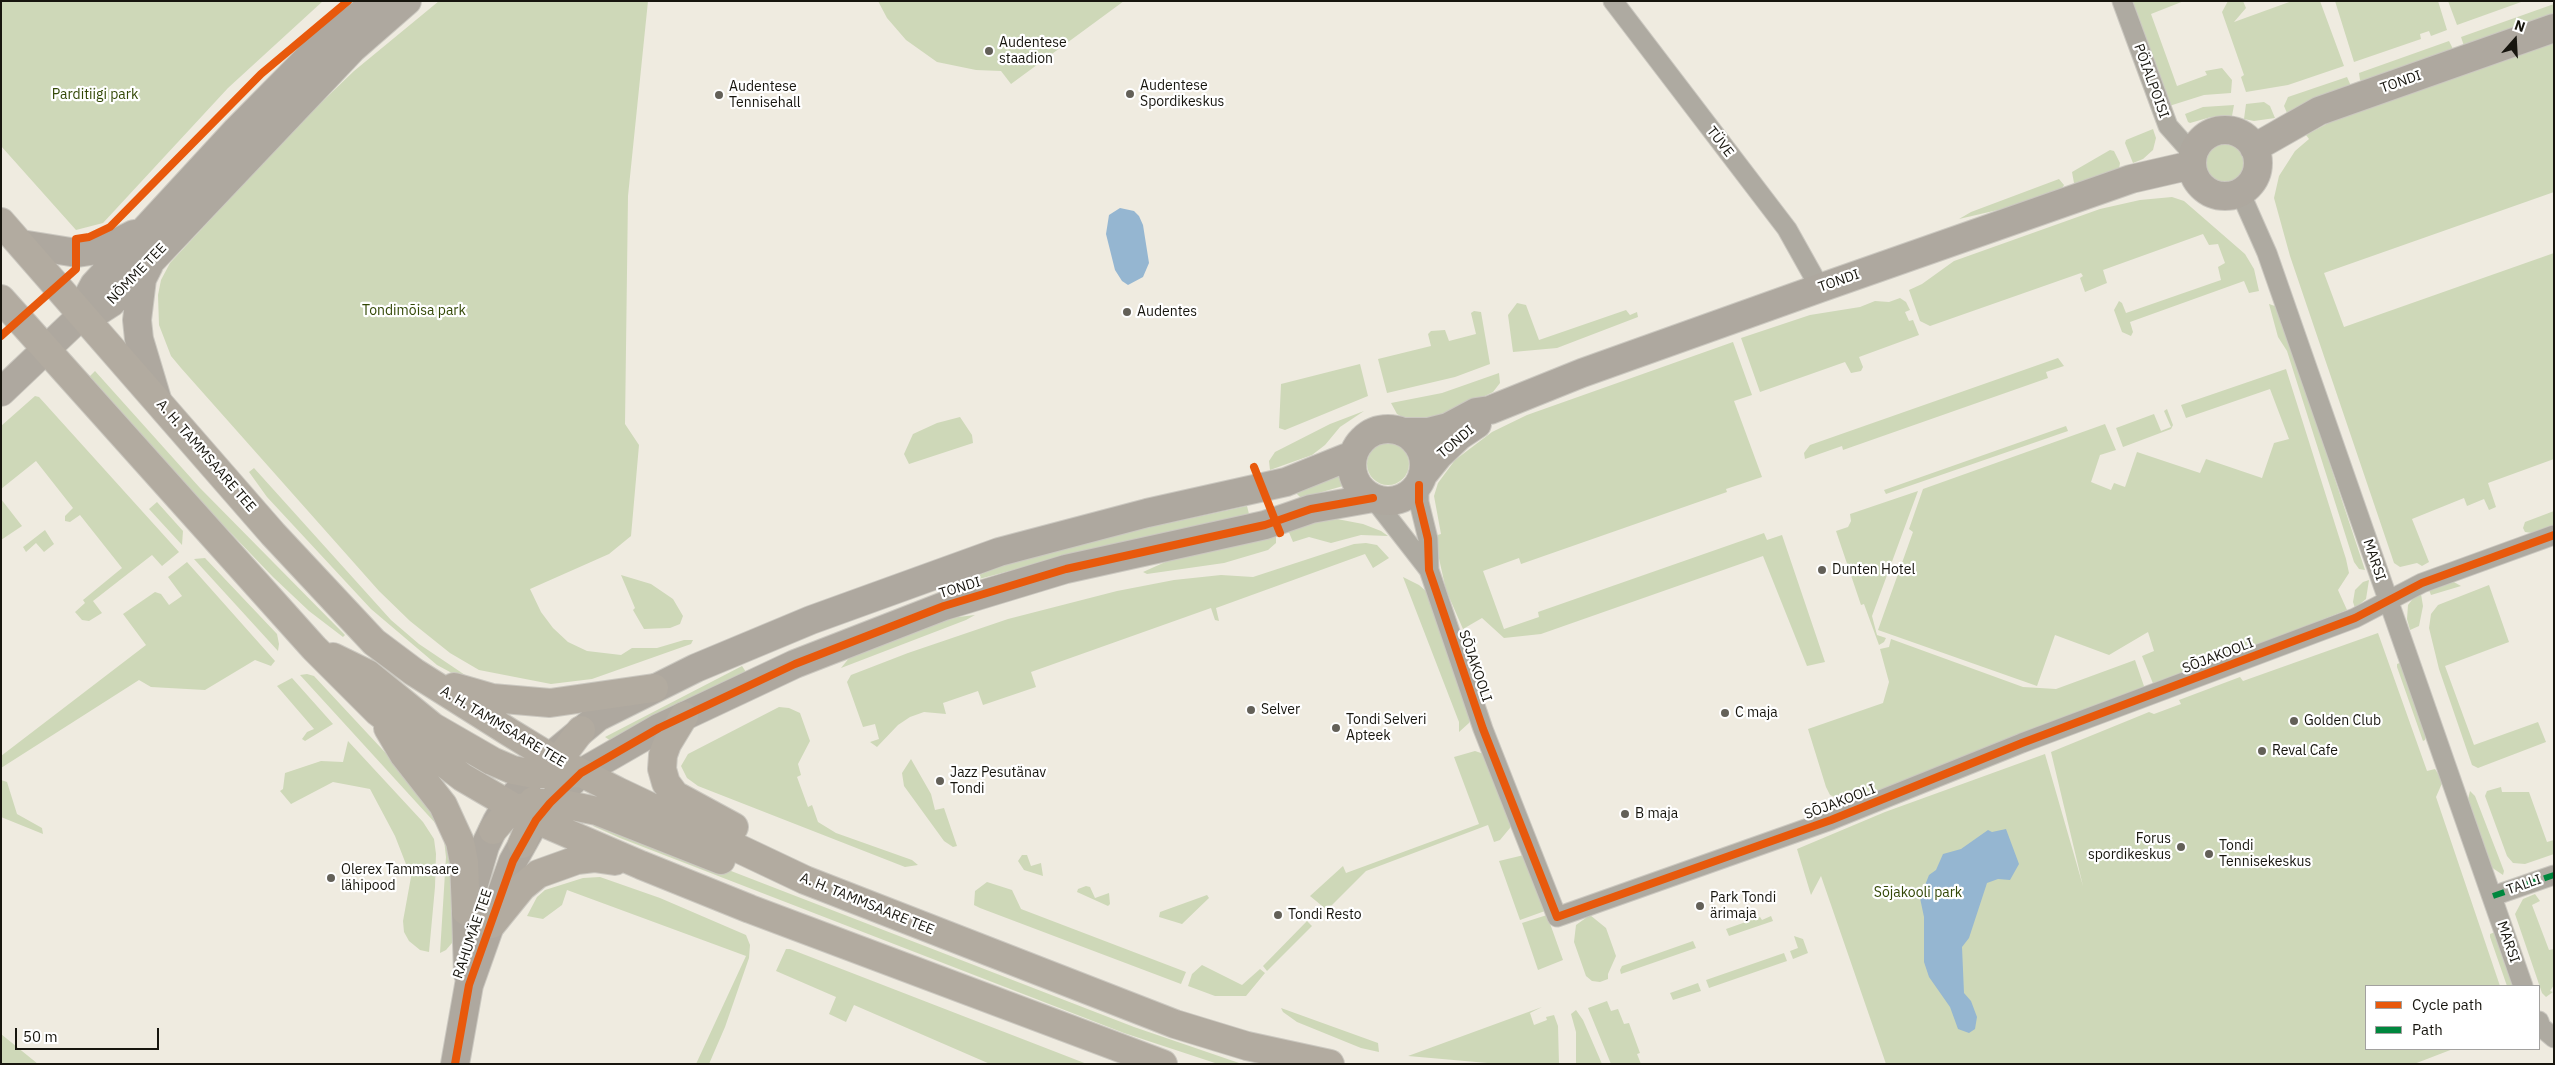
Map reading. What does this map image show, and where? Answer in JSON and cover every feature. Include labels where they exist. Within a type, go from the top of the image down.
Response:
[{"type":"main road","name":"A. H. TAMMSAARE TEE","points":[[1,222],[273,534],[374,642],[414,672],[509,732],[526,751],[556,768],[805,880],[1175,1024],[1247,1046],[1330,1064]]},
{"type":"main road","points":[[1,298],[314,648],[378,712],[462,777],[559,826],[572,836],[641,865],[750,909],[1163,1064]]},
{"type":"main road","name":"A. H. TAMMSAARE TEE","points":[[314,648],[368,674],[433,727],[513,770],[556,768]]},
{"type":"main road","points":[[414,672],[492,698],[550,704],[654,688]]},
{"type":"main road","points":[[378,712],[404,755],[443,805],[460,842],[464,862],[466,911]]},
{"type":"main road","points":[[684,716],[667,744],[663,755],[662,770],[666,782],[675,795],[760,839],[805,880]]},
{"type":"main road","points":[[522,844],[529,810],[581,730]]},
{"type":"main road","points":[[493,830],[506,815],[529,810],[597,811],[738,866],[805,880]]},
{"type":"main road","points":[[492,924],[522,887],[538,874],[556,866],[594,858],[641,865]]},
{"type":"street","name":"NÕMME TEE","points":[[377,1],[318,48],[237,130],[94,285],[86,300],[82,315],[97,312],[111,303],[352,50],[407,1]]},
{"type":"street","name":"TÜVE","points":[[1613,1],[1787,229],[1820,288]]},
{"type":"street","name":"PÖIALPOISI","points":[[2122,1],[2168,126],[2192,160]]},
{"type":"street","name":"TONDI","points":[[2254,148],[2320,111],[2554,28]]},
{"type":"street","points":[[2227,130],[2238,133],[2247,139],[2254,148],[2257,158],[2254,178],[2240,192],[2224,196],[2208,192],[2194,176],[2192,160],[2198,144],[2206,136],[2216,131],[2227,130]]},
{"type":"street","name":"TONDI","points":[[1402,432],[1428,432],[1448,427],[1476,412],[1490,410],[1582,373],[2131,179],[2192,160]]},
{"type":"street","name":"MARSI","points":[[2240,192],[2267,253],[2523,985]]},
{"type":"street","points":[[21,244],[77,253],[104,249],[149,227]]},
{"type":"street","points":[[151,259],[142,279],[137,320],[139,339],[157,399]]},
{"type":"street","points":[[1,392],[82,315]]},
{"type":"street","name":"TONDI","points":[[1420,480],[1439,455],[1459,436],[1483,421],[1490,410]]},
{"type":"street","points":[[1386,429],[1402,432],[1411,437],[1422,452],[1424,464],[1420,480],[1412,492],[1394,501],[1373,498],[1365,494],[1355,480],[1351,464],[1358,444],[1372,433],[1386,429]]},
{"type":"street","name":"TONDI","points":[[581,730],[598,717],[654,688],[811,620],[999,552],[1147,513],[1286,482],[1353,455]]},
{"type":"street","name":"SÕJAKOOLI","points":[[1420,480],[1419,502],[1428,539],[1429,570],[1483,729],[1557,916],[1831,820],[2022,743],[2355,618],[2422,583],[2554,535]]},
{"type":"street","name":"TONDI","points":[[529,810],[556,768],[684,716],[821,652],[944,606],[1066,569],[1265,525],[1311,509],[1373,498]]},
{"type":"street","name":"SÕJAKOOLI","points":[[1373,498],[1429,570]]},
{"type":"street","name":"RAHUMÄE TEE","points":[[469,985],[466,911],[485,846],[493,830]]},
{"type":"street","name":"RAHUMÄE TEE","points":[[455,1064],[469,985],[492,924],[504,884],[522,844]]},
{"type":"street","name":"TALLI","points":[[2493,896],[2554,875]]},
{"type":"green space","name":"Parditiigi park","points":[[1,1],[323,1],[228,88],[103,223],[76,230],[1,146]]},
{"type":"green space","name":"Tondimõisa park","points":[[439,1],[648,1],[628,196],[625,424],[639,445],[631,536],[609,554],[530,589],[541,612],[553,628],[568,642],[587,651],[621,655],[632,648],[657,648],[684,640],[693,640],[691,644],[592,679],[551,684],[479,670],[450,653],[410,621],[379,591],[181,368],[171,356],[159,325],[158,295],[161,280],[170,263],[302,121],[354,71]]},
{"type":"green space","name":"Audentese staadion","points":[[878,1],[1124,1],[1011,84],[1001,71],[976,70],[937,62],[906,40],[887,18]]},
{"type":"green space","points":[[2130,1],[2184,1],[2151,14],[2177,86],[2207,75],[2205,71],[2222,68],[2232,80],[2231,93],[2204,95],[2166,107]]},
{"type":"green space","points":[[2228,1],[2243,1],[2246,8],[2234,22],[2292,1],[2320,1],[2344,66],[2288,85],[2246,92],[2241,77],[2244,75],[2222,12]]},
{"type":"green space","points":[[2335,1],[2438,1],[2447,30],[2431,36],[2429,31],[2420,34],[2421,39],[2354,62]]},
{"type":"green space","points":[[2448,1],[2524,1],[2457,25]]},
{"type":"green space","points":[[2554,4],[2554,13],[2464,46],[2461,37]]},
{"type":"green space","points":[[2449,41],[2453,49],[2363,81],[2360,80],[2359,73]]},
{"type":"green space","points":[[2554,41],[2554,192],[2324,273],[2344,327],[2554,253],[2554,459],[2488,483],[2496,507],[2489,510],[2484,499],[2467,506],[2464,498],[2412,519],[2429,562],[2422,566],[2417,563],[2400,567],[2394,563],[2290,256],[2274,198],[2279,176],[2295,151],[2309,139],[2306,135],[2334,120]]},
{"type":"green space","points":[[2347,77],[2351,86],[2287,113],[2284,106],[2288,97]]},
{"type":"green space","points":[[2264,102],[2270,106],[2275,118],[2254,121],[2244,119],[2246,104]]},
{"type":"green space","points":[[2234,105],[2232,116],[2211,117],[2190,123],[2185,114],[2203,107]]},
{"type":"green space","points":[[2153,129],[2156,138],[2153,150],[2143,159],[2133,163],[2125,143],[2126,140]]},
{"type":"green space","points":[[2225,143],[2240,149],[2246,164],[2240,179],[2225,185],[2210,179],[2204,164],[2210,149]]},
{"type":"green space","points":[[2110,150],[2114,151],[2120,163],[2119,169],[2077,184],[2074,183],[2072,172]]},
{"type":"green space","points":[[2059,179],[2064,185],[2061,190],[2002,209],[1959,219],[1971,212]]},
{"type":"green space","points":[[2172,197],[2184,201],[2245,254],[2254,269],[2259,291],[2249,293],[2244,281],[2130,322],[2133,332],[2131,336],[2122,332],[2114,310],[2119,301],[2122,303],[2126,313],[2221,280],[2218,267],[2225,263],[2218,244],[2209,245],[2203,234],[2103,270],[2107,283],[2085,292],[2080,278],[2083,276],[2081,273],[1930,326],[1920,321],[1909,290],[1922,284],[1954,261],[2100,209],[2140,200]]},
{"type":"green space","points":[[1900,298],[1906,302],[1910,310],[1905,312],[1909,321],[1913,320],[1919,335],[1859,357],[1863,367],[1861,371],[1851,373],[1845,362],[1760,392],[1741,338],[1810,315],[1860,307],[1875,301],[1889,302]]},
{"type":"green space","points":[[1517,303],[1526,305],[1539,340],[1626,310],[1630,315],[1637,312],[1638,317],[1557,348],[1513,352],[1508,315]]},
{"type":"green space","points":[[2269,304],[2278,307],[2365,570],[2359,569],[2354,562],[2287,351],[2278,337]]},
{"type":"green space","points":[[1474,311],[1481,312],[1490,364],[1455,377],[1387,393],[1378,359],[1431,346],[1428,334],[1431,331],[1445,330],[1449,341],[1476,334],[1471,313]]},
{"type":"green space","points":[[1733,342],[1752,395],[1734,401],[1762,477],[1726,489],[1727,492],[1521,564],[1519,558],[1483,571],[1504,629],[1539,617],[1538,612],[1764,533],[1767,540],[1782,535],[1825,662],[1807,666],[1763,556],[1541,634],[1504,638],[1482,618],[1463,629],[1446,590],[1434,536],[1441,534],[1434,496],[1438,483],[1455,460],[1492,432],[1527,415]]},
{"type":"green space","points":[[2058,358],[2064,366],[2046,372],[2048,378],[1843,450],[1842,446],[1805,459],[1804,453],[1810,445]]},
{"type":"green space","points":[[1360,364],[1368,396],[1285,430],[1279,428],[1281,384]]},
{"type":"green space","points":[[2286,369],[2346,559],[2349,573],[2338,590],[2347,610],[2154,686],[2142,656],[2154,651],[2148,632],[2109,655],[2055,635],[2037,686],[1878,630],[1913,532],[1909,529],[1923,489],[2105,424],[2116,450],[2100,455],[2091,482],[2111,490],[2114,483],[2125,487],[2137,452],[2200,473],[2206,459],[2262,478],[2274,443],[2289,439],[2270,389],[2186,418],[2181,405]]},
{"type":"green space","points":[[95,371],[200,488],[345,635],[343,637],[309,611],[273,577],[204,505],[89,377]]},
{"type":"green space","points":[[1499,373],[1500,383],[1493,392],[1441,418],[1406,419],[1397,414],[1391,403],[1442,393]]},
{"type":"green space","points":[[35,396],[39,397],[179,552],[162,566],[152,555],[93,601],[102,613],[89,621],[82,620],[75,612],[85,603],[83,600],[122,568],[80,515],[70,522],[65,521],[65,516],[73,508],[36,461],[1,489],[1,426]]},
{"type":"green space","points":[[2167,409],[2173,425],[2171,429],[2123,447],[2116,428],[2154,414],[2161,431],[2171,427],[2164,411]]},
{"type":"green space","points":[[1364,411],[1340,427],[1325,445],[1312,455],[1270,470],[1269,461],[1275,452],[1330,424]]},
{"type":"green space","points":[[960,417],[972,435],[973,443],[909,464],[904,454],[913,434],[937,423]]},
{"type":"green space","points":[[2066,426],[2068,431],[1886,494],[1884,490]]},
{"type":"green space","points":[[1388,443],[1403,449],[1409,464],[1403,479],[1388,485],[1373,479],[1367,464],[1373,449]]},
{"type":"green space","points":[[254,468],[391,620],[419,644],[468,677],[463,679],[437,665],[371,609],[267,497],[249,472]]},
{"type":"green space","points":[[1339,473],[1343,486],[1301,498],[1297,494],[1297,492]]},
{"type":"green space","points":[[1918,491],[1872,616],[1877,635],[1886,638],[1879,645],[1864,604],[1861,605],[1836,531],[1848,527],[1851,521],[1850,514]]},
{"type":"green space","points":[[1,499],[22,526],[1,540]]},
{"type":"green space","points":[[157,502],[183,531],[182,545],[149,509]]},
{"type":"green space","points":[[1247,506],[1249,514],[1071,555],[979,579],[979,575],[1015,559],[1063,546]]},
{"type":"green space","points":[[2554,511],[2554,525],[2532,533],[2525,532],[2523,528],[2525,522]]},
{"type":"green space","points":[[1337,519],[1363,524],[1388,536],[1361,535],[1331,543],[1309,537],[1293,542],[1288,530],[1309,523]]},
{"type":"green space","points":[[45,530],[54,544],[44,552],[36,543],[26,552],[23,547]]},
{"type":"green space","points":[[1276,534],[1276,543],[1268,550],[1224,563],[1147,574],[1143,572],[1172,559]]},
{"type":"green space","points":[[1366,543],[1377,545],[1389,558],[1373,568],[1365,554],[1216,608],[1219,621],[1215,620],[1211,608],[1031,672],[1036,687],[983,705],[978,691],[943,703],[946,714],[924,712],[910,717],[898,725],[877,747],[870,742],[879,739],[875,724],[863,727],[847,682],[851,675],[908,653],[1008,619],[1117,591],[1174,580],[1221,575],[1253,577],[1354,544]]},
{"type":"green space","points":[[205,558],[277,634],[278,651],[194,559]]},
{"type":"green space","points":[[187,562],[275,661],[271,666],[255,660],[205,690],[151,687],[139,680],[1,768],[1,756],[146,645],[123,614],[155,592],[161,594],[169,605],[182,596],[168,577]]},
{"type":"green space","points":[[621,575],[651,584],[673,599],[683,616],[680,624],[670,628],[644,629],[633,610],[635,608]]},
{"type":"green space","points":[[1403,577],[1419,585],[1427,592],[1471,716],[1469,723],[1459,732],[1459,722]]},
{"type":"green space","points":[[2369,580],[2366,599],[2355,608],[2353,602],[2355,590],[2363,582]]},
{"type":"green space","points":[[2452,581],[2461,586],[2431,595],[2429,590]]},
{"type":"green space","points":[[2489,585],[2509,642],[2445,666],[2474,745],[2538,722],[2546,742],[2478,768],[2472,765],[2439,669],[2429,628],[2431,614],[2438,605]]},
{"type":"green space","points":[[2421,594],[2423,606],[2419,626],[2410,630],[2407,619],[2408,605],[2415,596]]},
{"type":"green space","points":[[975,615],[841,668],[854,652],[950,618]]},
{"type":"green space","name":"Tondi Tennisekeskus","points":[[2378,633],[2427,771],[2435,769],[2443,781],[2436,797],[2500,985],[2365,985],[2365,1050],[2450,1050],[2414,1064],[1886,1064],[1821,876],[1811,895],[1797,849],[1885,812],[2045,754],[2083,886],[2051,752],[2149,712],[2154,714],[2181,704],[2179,700],[2240,677],[2243,681]]},
{"type":"green space","points":[[1891,639],[2023,687],[2056,689],[2135,660],[2145,689],[1860,798],[1843,801],[1830,795],[1826,787],[1808,729],[1883,703],[1889,682],[1880,649],[1889,647]]},
{"type":"green space","points":[[2402,662],[2426,734],[2423,741],[2397,667],[2397,664]]},
{"type":"green space","points":[[742,666],[746,672],[611,741],[605,737]]},
{"type":"green space","points":[[300,675],[314,676],[422,792],[437,825]]},
{"type":"green space","points":[[292,678],[333,724],[305,741],[302,739],[307,732],[314,729],[277,686]]},
{"type":"green space","points":[[779,707],[789,708],[800,713],[810,741],[798,764],[801,775],[797,777],[808,807],[812,805],[818,822],[836,833],[912,860],[918,865],[905,867],[698,786],[687,778],[681,766],[688,754]]},
{"type":"green space","points":[[348,741],[423,822],[434,839],[436,854],[435,887],[429,952],[420,950],[409,941],[404,932],[403,921],[411,877],[395,836],[370,789],[333,782],[291,804],[280,791],[283,789],[285,773],[321,761],[343,762]]},
{"type":"green space","points":[[1475,751],[1484,754],[1511,813],[1510,828],[1500,840],[1494,842],[1488,825],[1366,871],[1327,910],[1310,896],[1343,866],[1346,873],[1479,824],[1454,757]]},
{"type":"green space","points":[[911,759],[931,794],[935,810],[944,808],[957,846],[953,847],[944,841],[904,786],[902,773]]},
{"type":"green space","points":[[1,780],[7,782],[17,814],[42,828],[43,834],[1,817]]},
{"type":"green space","points":[[2501,787],[2502,792],[2529,792],[2547,842],[2554,840],[2554,854],[2525,864],[2513,863],[2507,856],[2485,796],[2487,791]]},
{"type":"green space","points":[[2470,791],[2475,796],[2504,871],[2503,875],[2491,867],[2468,799]]},
{"type":"green space","points":[[597,821],[1134,1027],[1242,1064],[1218,1064],[1124,1033],[620,838],[593,826]]},
{"type":"green space","points":[[450,836],[456,912],[452,943],[446,950],[440,953],[446,857],[444,840]]},
{"type":"green space","points":[[1022,855],[1027,855],[1031,866],[1041,863],[1043,876],[1024,870],[1018,861]]},
{"type":"green space","points":[[1524,855],[1545,911],[1520,920],[1499,861]]},
{"type":"green space","points":[[600,877],[660,898],[746,935],[750,945],[749,958],[725,1027],[709,1064],[696,1064],[746,956],[567,890],[562,905],[543,919],[527,916],[537,897],[545,890],[583,878]]},
{"type":"green space","points":[[987,882],[1012,890],[1021,909],[1186,972],[1181,984],[974,905],[975,891]]},
{"type":"green space","points":[[1086,886],[1090,887],[1095,898],[1109,893],[1110,904],[1108,906],[1077,892],[1078,889]]},
{"type":"green space","points":[[2535,894],[2540,901],[2532,905],[2549,950],[2554,949],[2554,985],[2550,991],[2553,992],[2546,997],[2542,993],[2515,914],[2523,899]]},
{"type":"green space","points":[[1207,895],[1209,898],[1182,924],[1159,917],[1160,912]]},
{"type":"green space","points":[[1547,915],[1563,960],[1538,970],[1522,923]]},
{"type":"green space","points":[[1590,915],[1606,928],[1616,956],[1608,974],[1608,979],[1600,982],[1592,981],[1586,976],[1574,942],[1576,925]]},
{"type":"green space","points":[[1771,916],[1773,921],[1729,936],[1726,929],[1760,917],[1762,920]]},
{"type":"green space","points":[[1307,921],[1312,926],[1267,971],[1263,966]]},
{"type":"green space","points":[[2495,932],[2514,985],[2507,985],[2490,934]]},
{"type":"green space","points":[[1794,936],[1803,939],[1808,953],[1793,959],[1790,951],[1798,948]]},
{"type":"green space","points":[[1693,941],[1696,948],[1621,974],[1622,966]]},
{"type":"green space","points":[[786,949],[1087,1064],[990,1064],[854,1005],[846,1022],[829,1014],[836,997],[776,971]]},
{"type":"green space","points":[[1784,953],[1787,961],[1709,988],[1706,980]]},
{"type":"green space","points":[[1202,965],[1242,985],[1260,969],[1265,973],[1246,996],[1215,996],[1188,986],[1192,974]]},
{"type":"green space","points":[[1698,983],[1701,991],[1673,1000],[1670,993]]},
{"type":"green space","points":[[1607,1001],[1611,1011],[1618,1009],[1624,1024],[1629,1023],[1640,1053],[1637,1054],[1641,1064],[1611,1064],[1588,1008]]},
{"type":"green space","points":[[1542,1007],[1530,1013],[1534,1025],[1547,1020],[1546,1017],[1554,1015],[1558,1026],[1559,1064],[1499,1064],[1408,1056]]},
{"type":"green space","points":[[1281,1008],[1378,1043],[1379,1052],[1361,1048],[1297,1022],[1283,1012]]},
{"type":"green space","points":[[1576,1010],[1583,1020],[1602,1064],[1576,1064],[1576,1032],[1571,1014]]},
{"type":"green space","points":[[1,1034],[38,1064],[1,1064]]},
{"type":"water","points":[[1120,208],[1134,211],[1139,216],[1143,225],[1149,263],[1143,277],[1128,285],[1122,281],[1115,270],[1106,234],[1109,215]]},
{"type":"water","points":[[2006,829],[2019,864],[2010,880],[1998,879],[1987,883],[1969,938],[1962,947],[1964,993],[1971,1001],[1977,1017],[1975,1029],[1969,1033],[1958,1029],[1950,1007],[1929,977],[1924,962],[1924,917],[1920,898],[1929,875],[1936,870],[1943,854],[1961,849],[1988,830],[1992,832]]},
{"type":"marked path","points":[[2493,896],[2554,875]]},
{"type":"cycle path","points":[[1,336],[76,269],[76,239],[89,237],[110,227],[261,74],[348,1]]},
{"type":"cycle path","points":[[1254,467],[1280,533]]},
{"type":"cycle path","points":[[1419,485],[1419,502],[1428,539],[1429,570],[1483,729],[1557,917],[1831,820],[2022,743],[2355,618],[2422,583],[2554,535]]},
{"type":"cycle path","points":[[455,1064],[469,985],[513,861],[536,820],[550,803],[581,773],[659,728],[795,664],[944,606],[1066,569],[1265,525],[1311,509],[1373,498]]},
{"type":"place","name":"Audentese staadion","points":[[989,51]]},
{"type":"place","name":"Audentese Spordikeskus","points":[[1130,94]]},
{"type":"place","name":"Audentese Tennisehall","points":[[719,95]]},
{"type":"place","name":"Audentes","points":[[1127,312]]},
{"type":"place","name":"Dunten Hotel","points":[[1822,570]]},
{"type":"place","name":"Selver","points":[[1251,710]]},
{"type":"place","name":"C maja","points":[[1725,713]]},
{"type":"place","name":"Golden Club","points":[[2294,721]]},
{"type":"place","name":"Tondi Selveri Apteek","points":[[1336,728]]},
{"type":"place","name":"Reval Cafe","points":[[2262,751]]},
{"type":"place","name":"Jazz Pesutänav Tondi","points":[[940,781]]},
{"type":"place","name":"B maja","points":[[1625,814]]},
{"type":"place","name":"Forus spordikeskus","points":[[2181,847]]},
{"type":"place","name":"Tondi Tennisekeskus","points":[[2209,854]]},
{"type":"place","name":"Olerex Tammsaare lähipood","points":[[331,878]]},
{"type":"place","name":"Park Tondi ärimaja","points":[[1700,906]]},
{"type":"place","name":"Tondi Resto","points":[[1278,915]]},
{"type":"park label","name":"Sõjakooli park","points":[[1918,893]]}]
